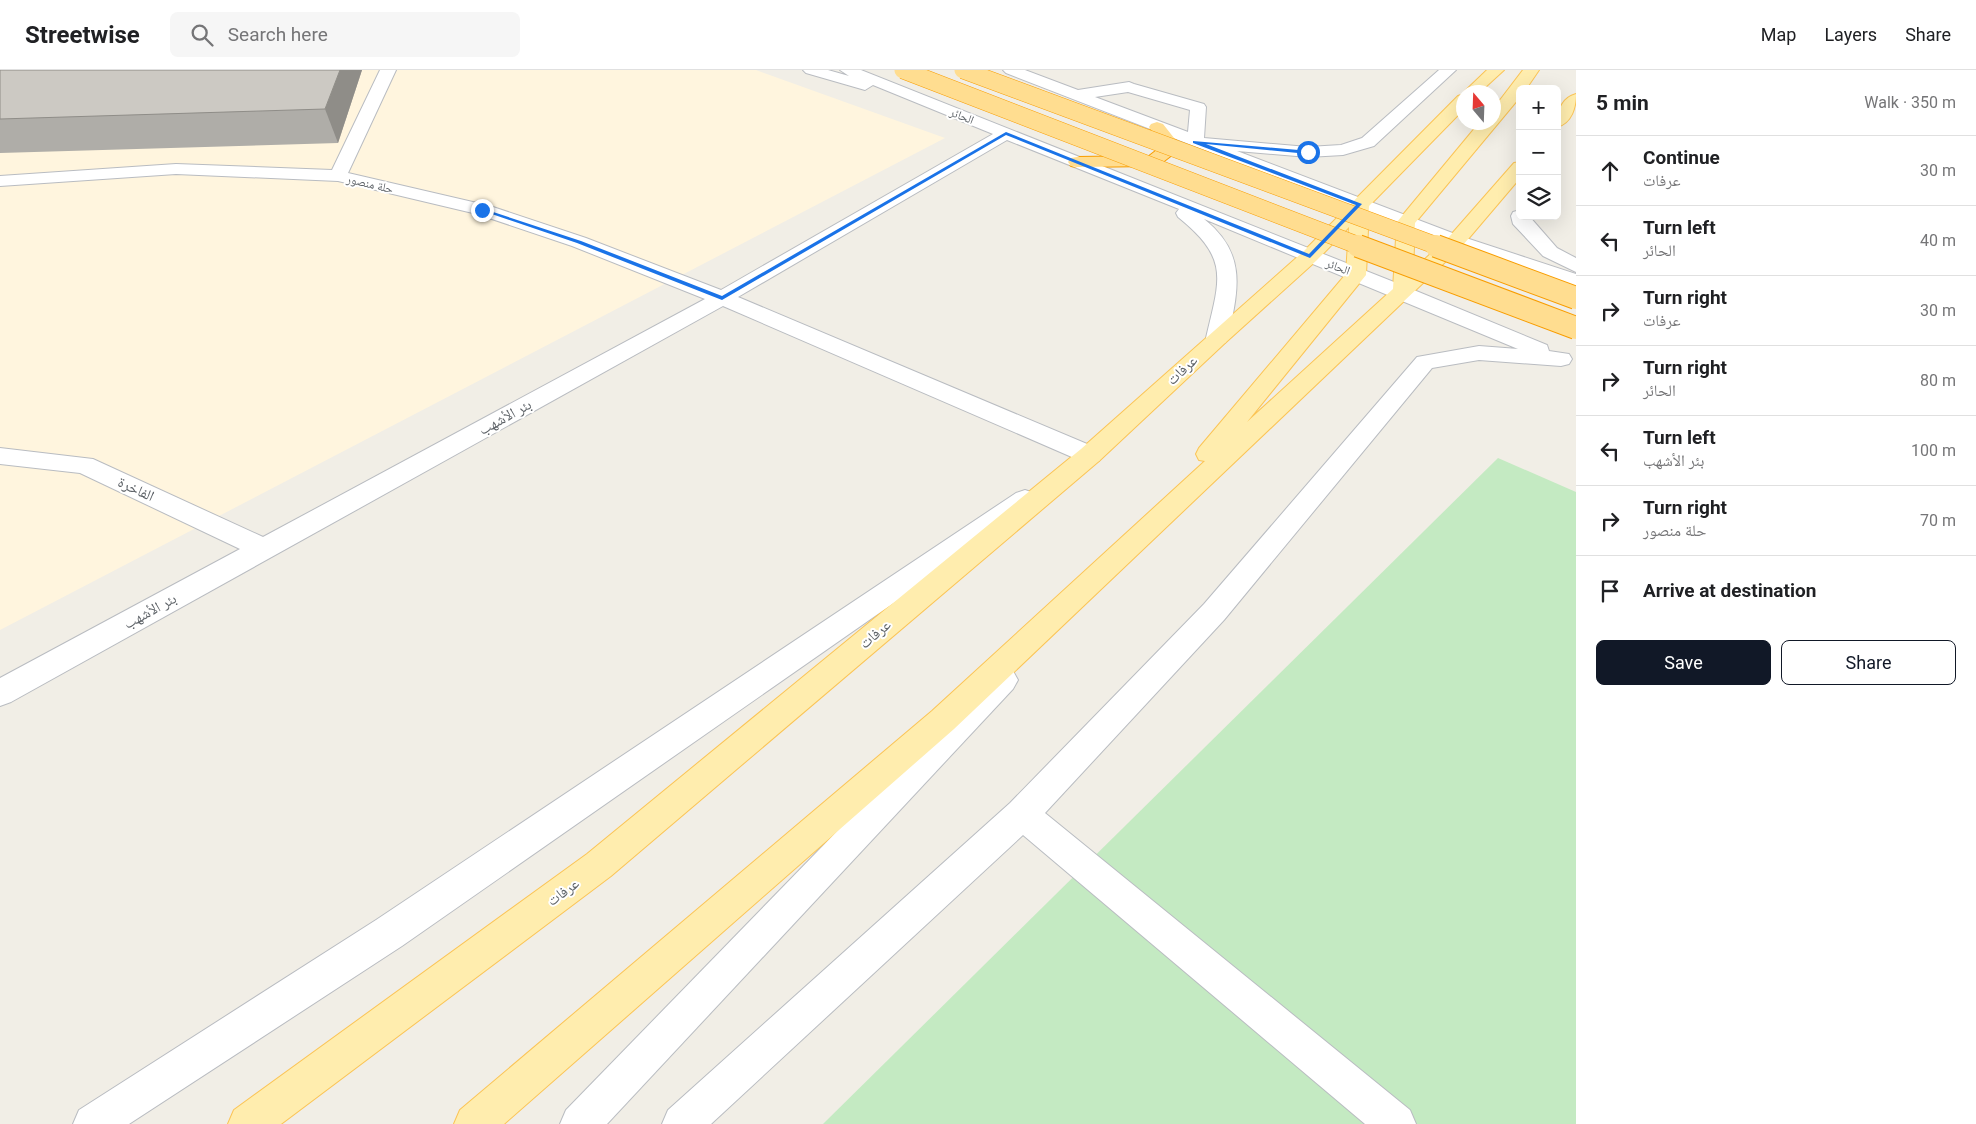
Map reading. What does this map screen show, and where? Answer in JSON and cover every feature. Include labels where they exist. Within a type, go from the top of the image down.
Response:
[{"type":"highway","name":"الحائر","points":[[903,70],[1576,328]]},
{"type":"highway","points":[[963,70],[1576,298]]},
{"type":"highway","points":[[1157,127],[1170,143],[1170,148]]},
{"type":"highway","points":[[1077,162],[1153,161],[1170,148]]},
{"type":"main road","points":[[1479,85],[1496,70]]},
{"type":"main road","points":[[1501,109],[1530,74],[1531,70]]},
{"type":"main road","points":[[1561,117],[1576,99]]},
{"type":"main road","name":"عرفات","points":[[248,1124],[599,865],[1090,455],[1217,338],[1310,256],[1456,107]]},
{"type":"main road","points":[[1402,292],[1406,222],[1482,130]]},
{"type":"main road","points":[[474,1124],[943,720],[1456,241],[1516,172]]},
{"type":"main road","points":[[1133,543],[1356,275],[1360,204]]},
{"type":"street","points":[[338,176],[388,70]]},
{"type":"street","points":[[811,70],[935,105]]},
{"type":"street","name":"الحائر","points":[[848,70],[1402,292],[1569,362]]},
{"type":"street","points":[[1011,70],[1456,241],[1576,281]]},
{"type":"street","points":[[1042,81],[1061,70]]},
{"type":"street","points":[[1195,142],[1308,152],[1343,150],[1368,142],[1448,70]]},
{"type":"street","points":[[1077,95],[1129,87],[1198,107],[1195,142]]},
{"type":"street","name":"بئر الأشهب","points":[[0,692],[722,298],[1006,134]]},
{"type":"street","name":"حلة منصور","points":[[0,181],[176,169],[338,176],[482,210],[579,242],[722,298],[1090,455]]},
{"type":"street","points":[[1164,197],[1205,228],[1225,254],[1229,281],[1217,338]]},
{"type":"street","points":[[1520,220],[1550,252],[1576,266]]},
{"type":"street","points":[[682,1124],[1022,814],[1214,612],[1426,362],[1478,353],[1569,362]]},
{"type":"street","points":[[92,1124],[389,933],[1090,455]]},
{"type":"street","name":"الفاخرة","points":[[0,456],[84,465],[264,549]]},
{"type":"street","points":[[580,1124],[1133,543]]},
{"type":"street","points":[[1022,814],[1396,1124]]},
{"type":"shaded area","points":[[0,70],[756,70],[945,138],[0,630]]},
{"type":"green space","points":[[1498,458],[1576,492],[1576,1124],[823,1124]]},
{"type":"building","points":[[0,70],[340,70],[325,109],[0,119]]},
{"type":"route","points":[[482,210],[579,242],[722,298],[1006,134],[1310,256],[1360,204],[1195,142],[1308,152]]}]
